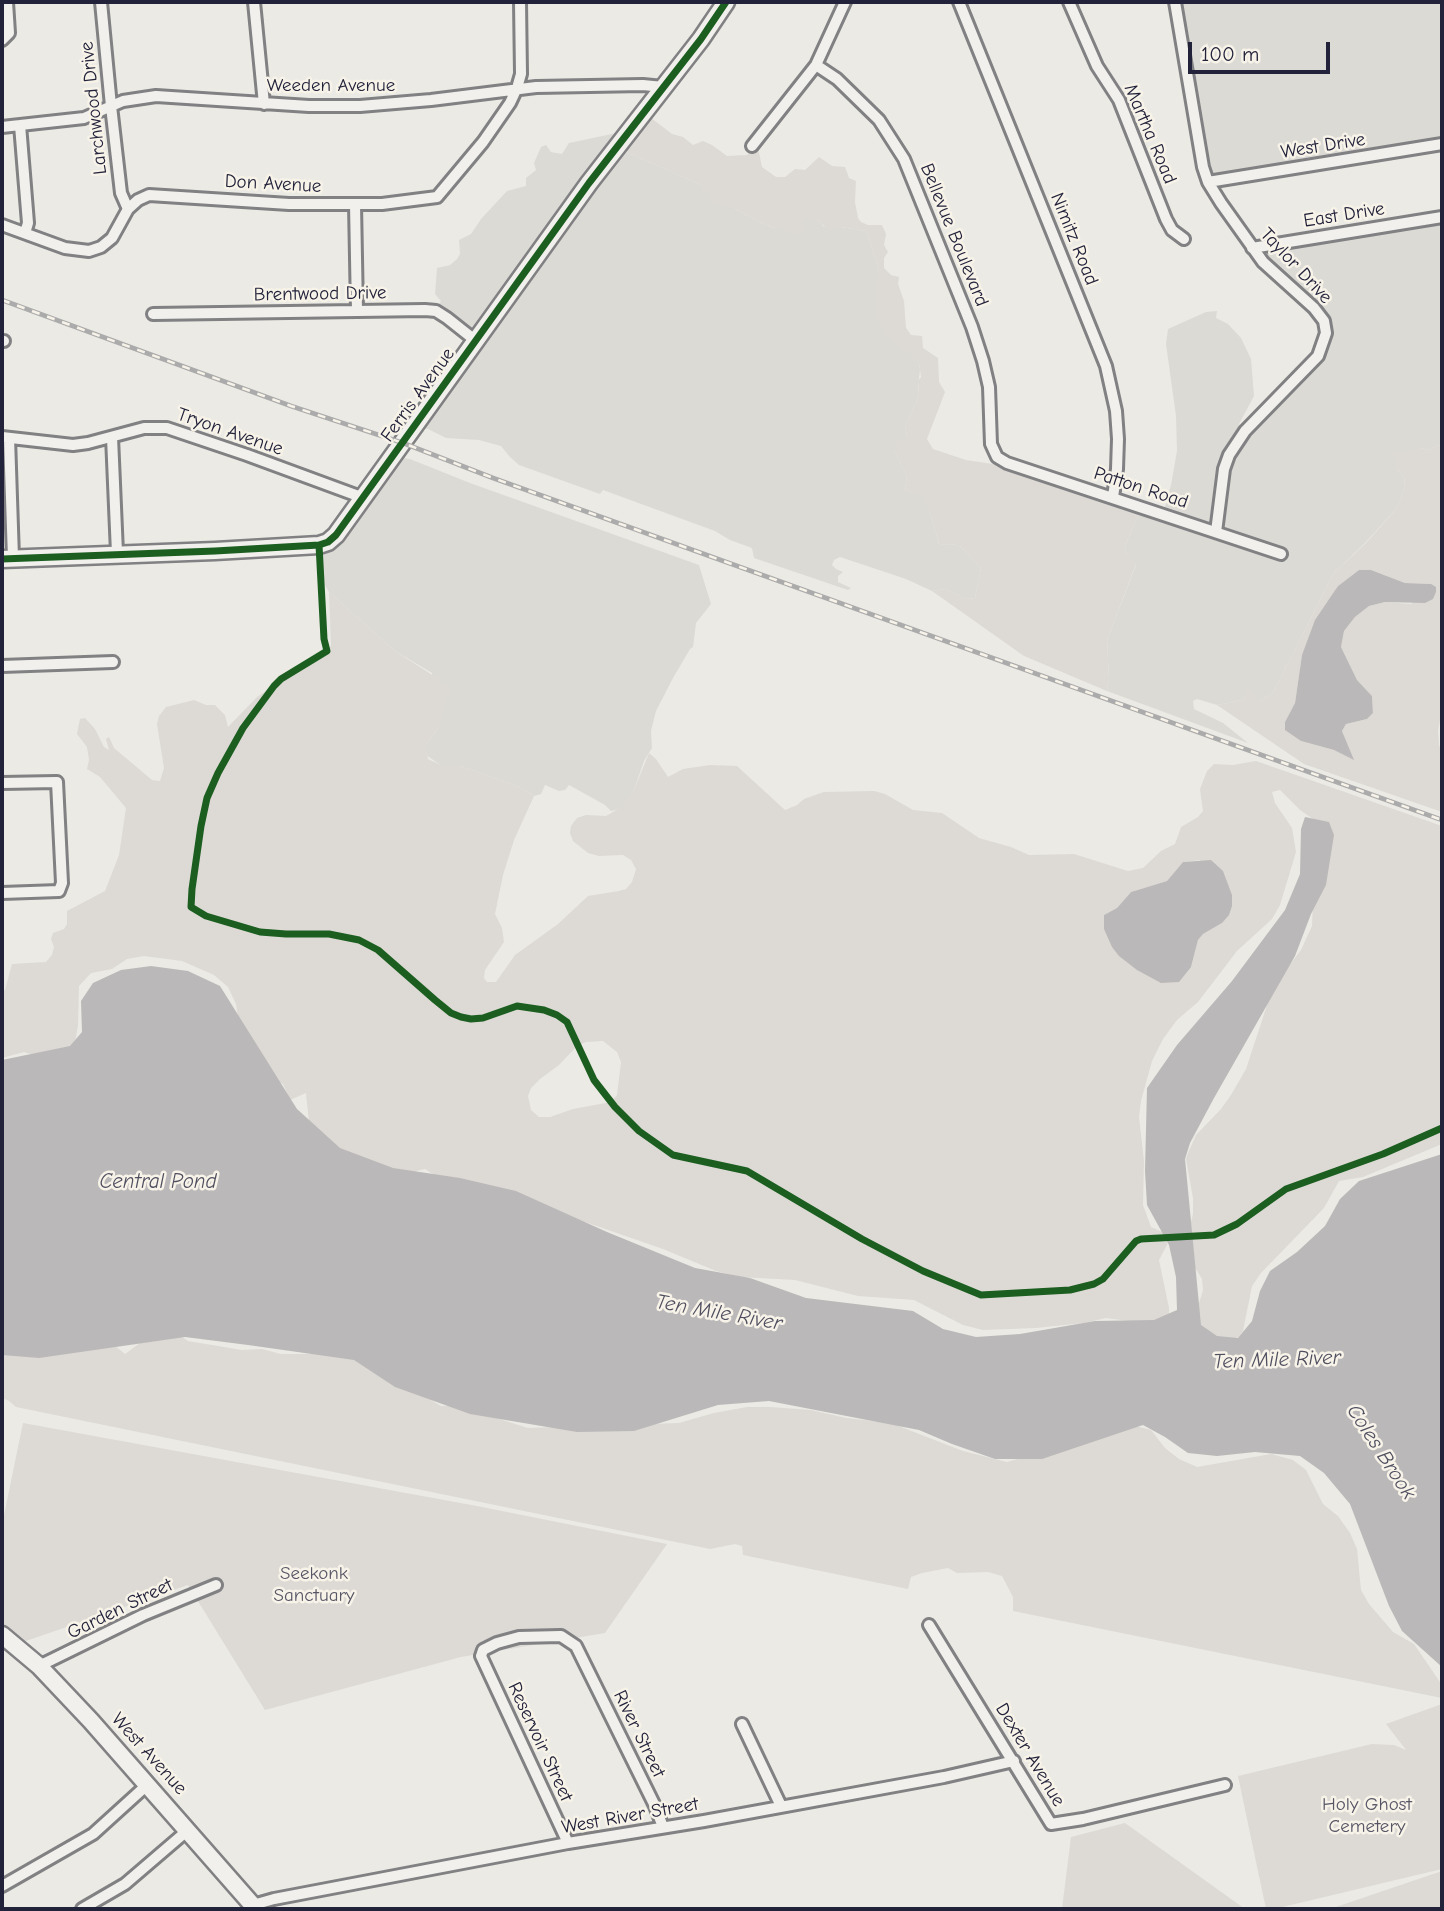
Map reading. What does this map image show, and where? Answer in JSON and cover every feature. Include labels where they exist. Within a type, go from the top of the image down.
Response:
[{"type":"street","points":[[2,40],[9,33],[7,2]]},
{"type":"street","name":"Larchwood Drive","points":[[102,2],[121,193],[128,209]]},
{"type":"street","points":[[254,2],[264,104]]},
{"type":"street","points":[[517,88],[521,74],[520,2]]},
{"type":"street","name":"Ferris Avenue","points":[[7,558],[319,545],[336,535],[589,183],[701,39],[726,2]]},
{"type":"street","points":[[752,146],[816,65],[845,2]]},
{"type":"street","name":"Nimitz Road","points":[[959,2],[1106,366],[1116,411],[1118,439],[1113,497]]},
{"type":"street","name":"Martha Road","points":[[1069,2],[1097,66],[1119,100],[1166,219],[1172,230],[1184,239]]},
{"type":"street","name":"Taylor Drive","points":[[1175,2],[1203,167],[1208,181],[1252,248],[1263,262],[1314,308],[1324,321],[1326,333],[1318,356],[1245,431],[1229,455],[1224,469],[1216,532]]},
{"type":"street","name":"Bellevue Boulevard","points":[[816,65],[837,79],[879,120],[904,159],[972,327],[983,361],[989,387],[993,452]]},
{"type":"street","name":"Weeden Avenue","points":[[2,127],[84,118],[123,102],[156,96],[309,106],[391,104],[517,88],[643,85],[663,87]]},
{"type":"street","name":"Don Avenue","points":[[128,209],[149,195],[161,194],[289,204],[355,204],[429,199],[442,193],[496,122],[517,88]]},
{"type":"street","points":[[20,125],[28,223],[25,233]]},
{"type":"street","name":"West Drive","points":[[1208,181],[1442,144]]},
{"type":"street","points":[[355,204],[357,311]]},
{"type":"street","points":[[2,225],[65,248],[89,251],[101,247],[112,238],[128,209]]},
{"type":"street","name":"East Drive","points":[[1252,248],[1442,217]]},
{"type":"street","name":"Brentwood Drive","points":[[153,314],[436,310],[476,341]]},
{"type":"street","name":"Tryon Avenue","points":[[5,437],[73,444],[144,428],[167,428],[361,497]]},
{"type":"street","points":[[5,437],[7,558]]},
{"type":"street","points":[[112,437],[117,553]]},
{"type":"street","name":"Patton Road","points":[[993,452],[1007,463],[1281,554]]},
{"type":"street","points":[[2,666],[114,662]]},
{"type":"street","points":[[2,783],[57,782],[62,883],[59,891],[2,893]]},
{"type":"street","name":"Garden Street","points":[[39,1666],[143,1615],[216,1585]]},
{"type":"street","name":"Dexter Avenue","points":[[929,1625],[1051,1824],[1083,1819],[1224,1784]]},
{"type":"street","name":"West Avenue","points":[[2,1635],[39,1666],[255,1907]]},
{"type":"street","name":"Reservoir Street","points":[[568,1843],[481,1656],[484,1650],[497,1643],[519,1637],[561,1636],[576,1646],[582,1657]]},
{"type":"street","name":"River Street","points":[[582,1657],[663,1827]]},
{"type":"street","points":[[742,1724],[780,1806]]},
{"type":"street","name":"West River Street","points":[[255,1907],[274,1899],[568,1843],[944,1777],[1014,1761]]},
{"type":"street","points":[[2,1886],[93,1834],[147,1785]]},
{"type":"street","points":[[82,1909],[125,1884],[188,1830]]},
{"type":"shaded area","points":[[1172,2],[1442,2],[1442,143],[1203,181],[1198,170]]},
{"type":"shaded area","points":[[612,134],[626,152],[702,185],[725,207],[733,207],[775,228],[783,228],[802,218],[809,218],[820,222],[824,227],[866,231],[879,270],[877,293],[913,357],[919,362],[919,395],[905,427],[907,436],[894,450],[907,476],[905,489],[922,497],[939,544],[959,545],[981,568],[975,598],[966,599],[945,589],[932,591],[906,579],[840,557],[834,560],[832,565],[843,572],[838,576],[838,582],[851,588],[848,590],[754,558],[752,548],[715,531],[603,490],[600,494],[519,465],[501,446],[479,440],[446,438],[428,429],[414,427],[472,341],[437,314],[441,301],[435,294],[437,268],[450,265],[457,259],[460,254],[459,240],[471,234],[507,191],[526,186],[526,178],[536,170],[534,163],[541,147],[546,145],[551,152],[562,154],[569,143]]},
{"type":"shaded area","points":[[1442,220],[1442,451],[1439,445],[1429,450],[1421,448],[1397,462],[1397,469],[1404,476],[1405,487],[1397,508],[1333,574],[1273,693],[1260,701],[1246,689],[1242,700],[1217,705],[1197,699],[1193,701],[1194,709],[1223,723],[1248,743],[1107,691],[1107,640],[1136,565],[1126,552],[1125,545],[1142,508],[1163,514],[1177,451],[1176,416],[1166,344],[1168,329],[1206,312],[1217,311],[1216,318],[1228,324],[1241,338],[1251,359],[1254,396],[1239,424],[1246,430],[1316,352],[1322,338],[1318,317],[1255,251]]},
{"type":"shaded area","points":[[390,456],[410,459],[699,565],[711,604],[696,623],[693,647],[656,711],[651,731],[652,748],[644,761],[634,790],[620,809],[611,811],[569,785],[565,790],[559,791],[545,785],[541,794],[534,796],[519,787],[478,772],[459,766],[442,766],[426,755],[426,745],[439,727],[432,673],[395,651],[329,592],[320,560],[323,555],[318,553],[330,533]]},
{"type":"green space","points":[[642,111],[672,134],[683,137],[693,145],[703,141],[727,156],[747,155],[757,143],[762,167],[776,177],[785,177],[795,169],[805,170],[819,157],[832,166],[845,167],[849,178],[856,181],[855,202],[858,218],[868,225],[882,225],[886,234],[884,245],[888,252],[884,258],[884,268],[891,275],[899,277],[906,328],[911,335],[922,336],[923,348],[938,358],[939,382],[945,392],[927,439],[933,449],[966,460],[1013,467],[1142,508],[1125,545],[1126,552],[1136,564],[1107,640],[1107,691],[1024,656],[932,591],[945,589],[966,599],[975,598],[981,568],[959,545],[939,544],[931,516],[922,498],[905,489],[907,476],[894,450],[897,440],[907,436],[905,427],[919,395],[919,362],[886,336],[881,328],[874,297],[879,270],[866,231],[841,227],[829,231],[820,222],[803,218],[803,233],[796,235],[783,228],[757,221],[733,207],[712,203],[710,193],[703,190],[702,185],[626,152],[612,134],[618,133]]},
{"type":"green space","points":[[1439,445],[1442,451],[1442,711],[1438,730],[1442,752],[1442,812],[1304,764],[1217,705],[1242,700],[1246,689],[1250,689],[1260,701],[1273,693],[1333,574],[1366,543],[1397,508],[1405,487],[1404,476],[1397,469],[1393,453],[1421,448],[1429,450]],"holes":[[[1359,570],[1371,570],[1405,583],[1431,584],[1411,604],[1385,602],[1369,606],[1355,617],[1344,631],[1341,647],[1357,680],[1372,696],[1373,713],[1367,719],[1346,724],[1342,731],[1353,759],[1334,750],[1301,741],[1285,722],[1295,703],[1302,655],[1338,586]]]},
{"type":"green space","points":[[329,592],[395,651],[451,687],[439,727],[426,745],[428,759],[443,766],[459,766],[478,772],[519,787],[534,796],[514,840],[503,875],[495,914],[502,928],[504,942],[485,970],[484,978],[487,982],[496,982],[515,955],[558,924],[588,896],[626,889],[632,882],[636,869],[631,860],[623,855],[599,856],[588,853],[573,841],[570,833],[577,818],[586,815],[606,816],[620,808],[634,790],[649,753],[668,777],[683,769],[710,765],[737,766],[785,810],[824,792],[874,791],[885,794],[913,810],[942,813],[979,838],[1029,855],[1074,854],[1128,871],[1143,868],[1161,851],[1175,844],[1181,827],[1203,811],[1200,789],[1207,771],[1214,764],[1233,765],[1256,761],[1442,826],[1442,1144],[1363,1177],[1339,1181],[1324,1208],[1261,1273],[1252,1286],[1243,1331],[1239,1337],[1227,1340],[1205,1335],[1196,1313],[1203,1290],[1202,1279],[1184,1250],[1193,1214],[1186,1159],[1196,1135],[1221,1109],[1246,1069],[1273,987],[1301,950],[1312,926],[1316,821],[1300,810],[1280,790],[1272,792],[1275,803],[1292,828],[1296,852],[1280,905],[1272,919],[1237,951],[1198,1002],[1177,1020],[1163,1039],[1152,1061],[1141,1101],[1139,1117],[1144,1161],[1143,1205],[1151,1227],[1169,1235],[1159,1260],[1169,1319],[1145,1323],[1106,1318],[1036,1328],[983,1330],[963,1325],[914,1300],[858,1296],[795,1280],[740,1277],[716,1271],[588,1223],[441,1179],[425,1169],[390,1180],[310,1131],[306,1093],[290,1100],[283,1084],[267,1075],[239,1024],[236,1004],[228,987],[214,975],[182,961],[144,956],[127,959],[112,969],[91,973],[79,986],[75,1043],[62,1057],[44,1058],[24,1052],[2,1058],[2,993],[12,964],[46,962],[54,947],[51,939],[53,933],[64,929],[67,924],[67,911],[105,891],[119,855],[126,808],[100,777],[87,769],[87,747],[77,734],[80,719],[85,718],[95,729],[104,747],[109,750],[106,739],[109,737],[114,748],[152,780],[160,781],[164,768],[157,724],[166,707],[194,700],[215,705],[225,715],[228,727],[257,697],[331,646]],"holes":[[[1200,860],[1222,923],[1198,940],[1191,967],[1104,915],[1117,908],[1131,892],[1167,881],[1183,862]],[[603,1041],[617,1052],[621,1062],[617,1095],[611,1102],[573,1109],[550,1117],[539,1117],[531,1110],[528,1096],[531,1088],[540,1079],[559,1065],[577,1046],[586,1042]]]},
{"type":"green space","points":[[171,1329],[188,1341],[242,1350],[262,1349],[281,1354],[321,1354],[359,1359],[441,1406],[458,1406],[528,1428],[679,1423],[747,1407],[770,1407],[811,1410],[846,1418],[891,1423],[963,1451],[1007,1462],[1135,1426],[1151,1430],[1165,1448],[1179,1459],[1197,1467],[1271,1454],[1293,1460],[1306,1470],[1323,1504],[1338,1516],[1350,1533],[1357,1549],[1361,1590],[1369,1604],[1393,1632],[1414,1644],[1442,1685],[1442,1698],[1013,1611],[1013,1597],[1002,1576],[988,1572],[957,1573],[948,1568],[922,1573],[911,1577],[908,1589],[743,1555],[742,1546],[735,1544],[710,1549],[16,1407],[2,1398],[2,1351],[108,1340],[125,1354],[140,1343]]},
{"type":"green space","name":"Seekonk Sanctuary","points":[[23,1423],[477,1506],[667,1544],[605,1633],[461,1657],[265,1710],[188,1585],[26,1641],[2,1623],[2,1525]]},
{"type":"green space","name":"Holy Ghost Cemetery","points":[[1442,1704],[1442,1869],[1266,1909],[1238,1776],[1372,1744],[1394,1745],[1406,1750],[1386,1724]]},
{"type":"green space","points":[[1125,1823],[1245,1909],[1062,1909],[1071,1837]]},
{"type":"green space","points":[[1442,1871],[1442,1909],[1330,1909]]},
{"type":"water","points":[[1359,570],[1371,570],[1405,583],[1431,584],[1436,587],[1436,592],[1433,599],[1425,603],[1385,602],[1369,606],[1355,617],[1344,631],[1341,647],[1357,680],[1372,696],[1373,713],[1367,719],[1346,724],[1342,731],[1354,760],[1334,750],[1301,741],[1285,730],[1285,722],[1295,703],[1302,655],[1315,620],[1338,586]]},
{"type":"water","name":"Central Pond","points":[[1305,817],[1329,822],[1334,835],[1326,885],[1311,914],[1295,956],[1214,1098],[1190,1143],[1185,1159],[1201,1325],[1217,1336],[1238,1338],[1252,1321],[1260,1291],[1270,1271],[1297,1252],[1325,1226],[1340,1199],[1359,1181],[1442,1154],[1442,1667],[1402,1631],[1389,1606],[1350,1504],[1324,1473],[1300,1456],[1255,1452],[1217,1456],[1188,1453],[1143,1425],[1042,1459],[995,1459],[919,1430],[769,1401],[718,1405],[634,1431],[577,1432],[470,1414],[395,1387],[354,1360],[248,1345],[185,1337],[39,1358],[2,1355],[2,1060],[70,1046],[82,1032],[81,1001],[93,983],[121,970],[151,966],[188,971],[220,986],[297,1109],[340,1148],[393,1168],[460,1178],[516,1191],[695,1268],[750,1278],[806,1298],[913,1311],[943,1329],[976,1337],[1020,1334],[1095,1321],[1154,1320],[1177,1310],[1176,1277],[1169,1245],[1147,1205],[1147,1088],[1177,1045],[1232,981],[1285,910],[1300,874],[1301,829]]},
{"type":"water","points":[[1211,860],[1223,871],[1232,895],[1232,906],[1222,923],[1198,940],[1191,967],[1179,982],[1161,983],[1119,956],[1104,929],[1104,915],[1117,908],[1131,892],[1167,881],[1183,862]]},
{"type":"railway","points":[[2,300],[1442,820]]},
{"type":"cycle path","points":[[2,559],[215,551],[319,545],[328,542],[336,535],[589,183],[701,39],[726,2]]},
{"type":"cycle path","points":[[319,545],[327,651],[274,686],[243,728],[218,773],[207,798],[192,889],[191,907],[206,916],[260,932],[329,934],[359,940],[378,950],[451,1013],[461,1017],[483,1018],[517,1006],[557,1015],[567,1022],[594,1080],[615,1107],[639,1131],[673,1155],[747,1171],[862,1239],[923,1271],[981,1295],[1070,1290],[1094,1284],[1103,1279],[1136,1241],[1214,1235],[1237,1224],[1286,1189],[1383,1154],[1442,1128]]},
{"type":"water label","name":"Ten Mile River","points":[[719,1313]]},
{"type":"water label","name":"Ten Mile River","points":[[1277,1360]]},
{"type":"water label","name":"Coles Brook","points":[[1381,1452]]}]
